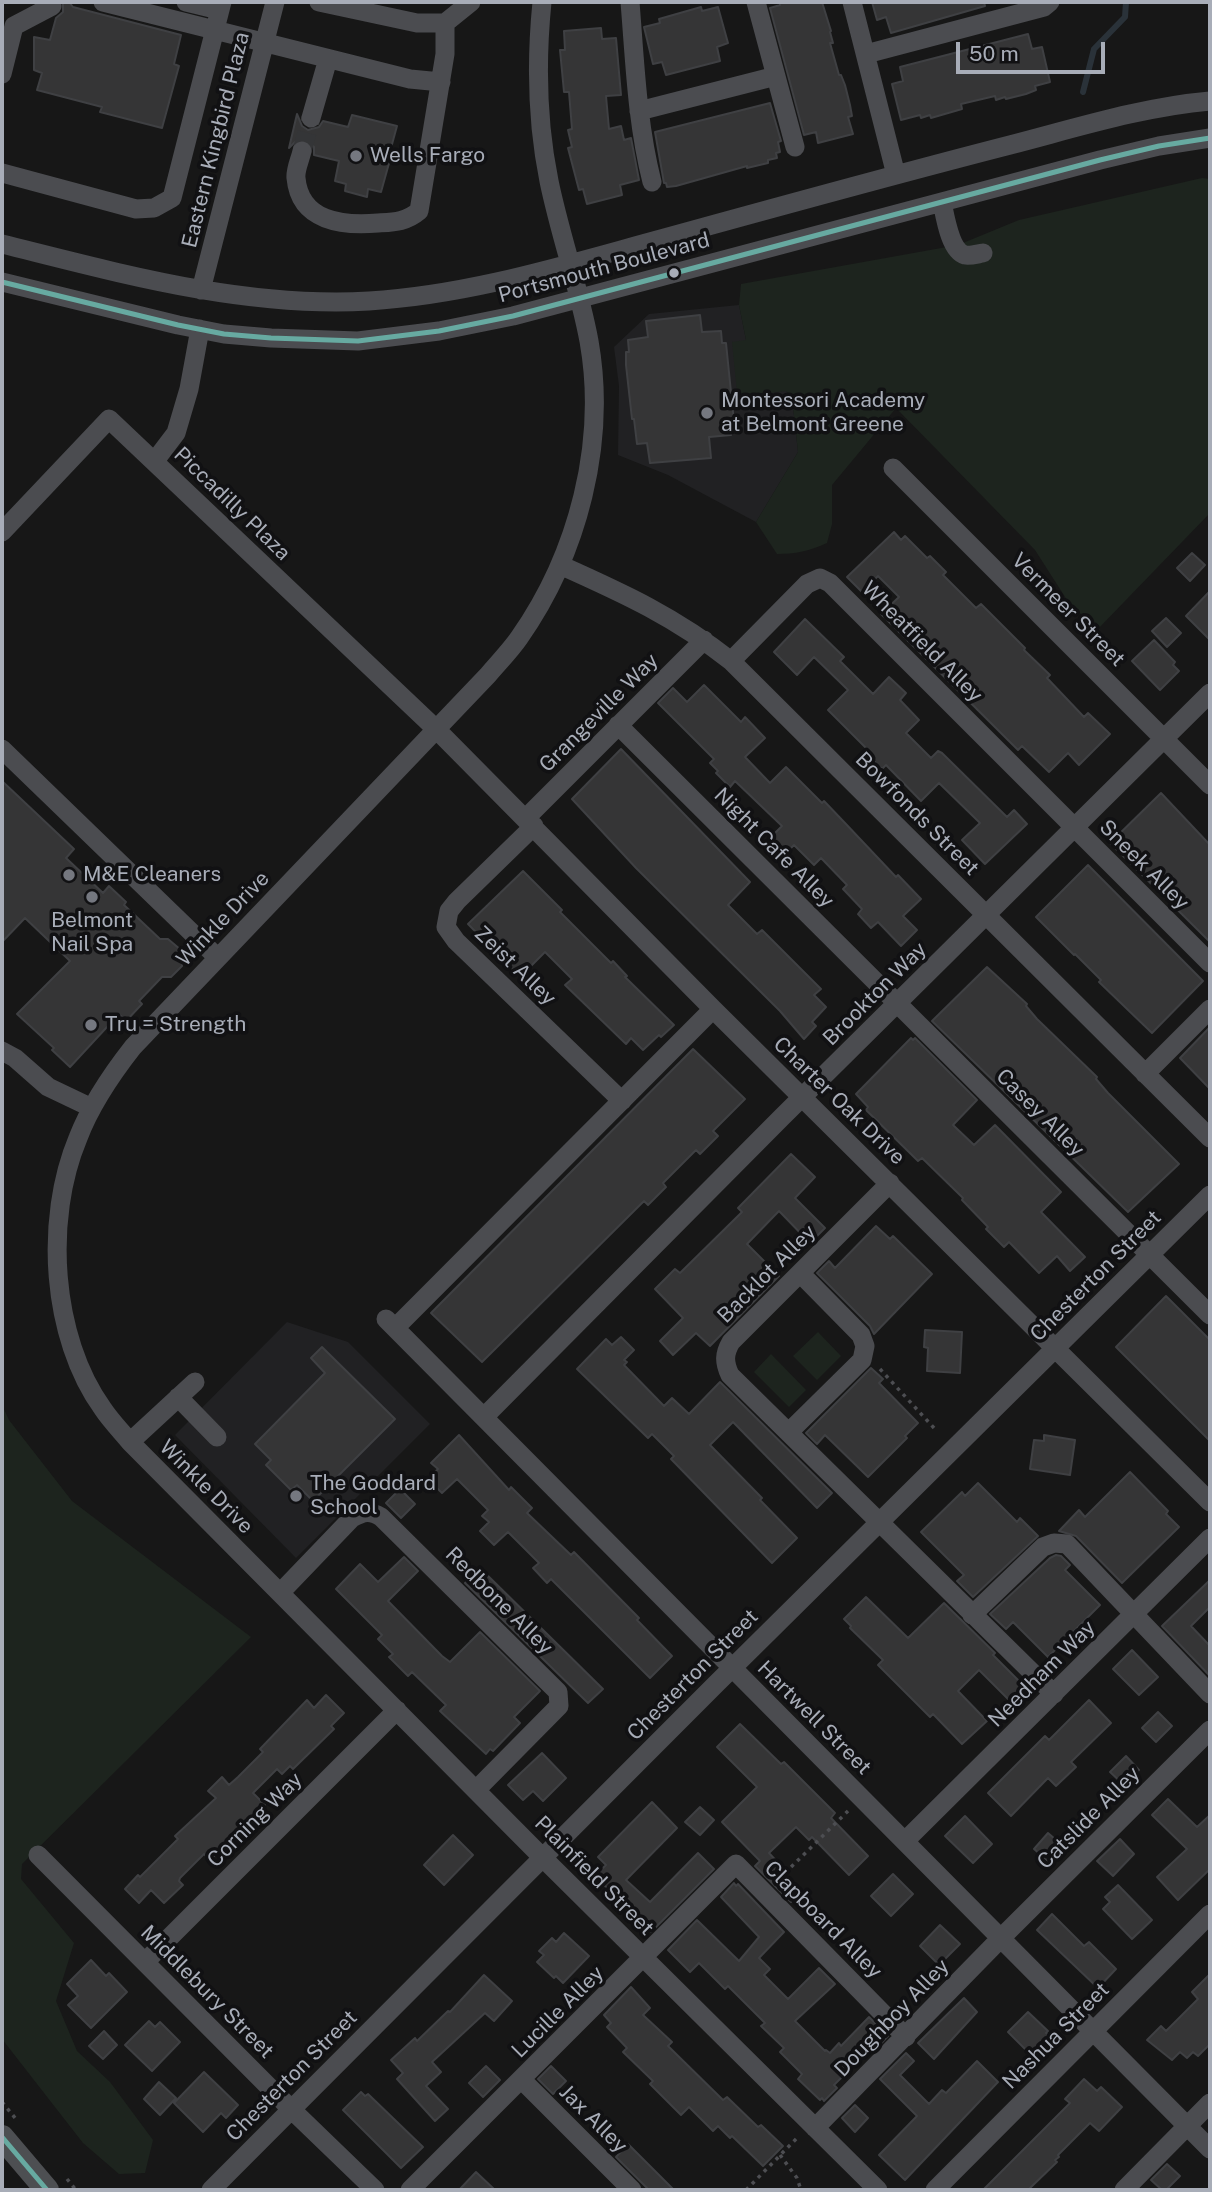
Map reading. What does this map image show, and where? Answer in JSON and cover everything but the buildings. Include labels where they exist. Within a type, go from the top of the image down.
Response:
[{"type":"main road","points":[[2,2137],[47,2190]]},
{"type":"street","points":[[103,2],[328,60],[410,79],[440,82]]},
{"type":"street","points":[[2,173],[136,209],[154,208],[172,198],[221,6],[186,2]]},
{"type":"street","name":"Eastern Kingbird Plaza","points":[[201,290],[275,2]]},
{"type":"street","points":[[319,2],[417,23],[445,23],[471,2]]},
{"type":"street","name":"Winkle Drive","points":[[280,1593],[130,1442],[102,1408],[73,1347],[59,1285],[58,1243],[64,1188],[77,1139],[111,1075],[132,1046],[488,675],[518,639],[561,565],[586,483],[595,435],[594,392],[589,341],[549,181],[540,128],[537,81],[542,2]]},
{"type":"street","points":[[630,2],[643,145],[652,182]]},
{"type":"street","points":[[756,2],[795,148]]},
{"type":"street","points":[[852,2],[896,174]]},
{"type":"street","points":[[866,54],[1044,7],[1050,2]]},
{"type":"street","points":[[2,74],[14,26],[42,7]]},
{"type":"street","points":[[302,152],[295,176],[301,198],[316,213],[332,223],[358,225],[408,220],[418,211],[445,54],[445,23]]},
{"type":"street","points":[[311,118],[328,60]]},
{"type":"street","points":[[639,111],[776,76]]},
{"type":"street","name":"Portsmouth Boulevard","points":[[2,244],[160,283],[280,300],[366,301],[470,289],[1149,109],[1210,101]]},
{"type":"street","name":"Portsmouth Boulevard","points":[[2,282],[200,329],[271,338],[358,341],[439,331],[578,299],[1100,160],[1159,146],[1210,138]]},
{"type":"street","points":[[942,202],[952,241],[958,251],[967,256],[983,253]]},
{"type":"street","points":[[154,462],[176,433],[189,389],[200,329]]},
{"type":"street","name":"Piccadilly Plaza","points":[[2,532],[109,419],[438,730]]},
{"type":"street","name":"Vermeer Street","points":[[893,468],[1210,785]]},
{"type":"street","name":"Bowfonds Street","points":[[561,565],[666,614],[731,661],[1210,1138]]},
{"type":"street","name":"Wheatfield Alley","points":[[731,661],[807,584],[820,578],[830,583],[1075,829]]},
{"type":"street","name":"Grangeville Way","points":[[530,822],[618,726],[704,640]]},
{"type":"street","name":"Brookton Way","points":[[484,1417],[1210,693]]},
{"type":"street","name":"Night Cafe Alley","points":[[618,726],[897,1004]]},
{"type":"street","name":"Charter Oak Drive","points":[[438,730],[713,1009],[1210,1502]]},
{"type":"street","points":[[2,749],[218,958]]},
{"type":"street","name":"Zeist Alley","points":[[530,822],[449,911],[446,928],[456,941],[622,1101]]},
{"type":"street","name":"Sneek Alley","points":[[1075,829],[1210,963]]},
{"type":"street","name":"Casey Alley","points":[[897,1004],[1210,1315]]},
{"type":"street","points":[[622,1101],[713,1009]]},
{"type":"street","points":[[1145,1074],[1210,1009]]},
{"type":"street","points":[[2,1051],[15,1058],[48,1087],[92,1108]]},
{"type":"street","name":"Hartwell Street","points":[[622,1101],[391,1323],[1210,2149]]},
{"type":"street","name":"Backlot Alley","points":[[890,1183],[731,1342],[724,1354],[726,1367],[730,1375],[1054,1694]]},
{"type":"street","name":"Chesterton Street","points":[[211,2190],[732,1667],[1210,1195]]},
{"type":"street","points":[[789,1433],[862,1360],[865,1346],[861,1335],[800,1273]]},
{"type":"street","points":[[130,1442],[195,1382]]},
{"type":"street","points":[[178,1397],[217,1437]]},
{"type":"street","name":"Redbone Alley","points":[[280,1593],[352,1518],[371,1511],[382,1517],[558,1692],[559,1706],[476,1790]]},
{"type":"street","name":"Needham Way","points":[[905,1841],[1210,1538]]},
{"type":"street","points":[[972,1615],[1043,1546],[1067,1544],[1210,1694]]},
{"type":"street","name":"Plainfield Street","points":[[280,1593],[877,2190]]},
{"type":"street","name":"Corning Way","points":[[145,1962],[397,1710]]},
{"type":"street","name":"Catslide Alley","points":[[1001,1938],[1210,1730]]},
{"type":"street","name":"Middlebury Street","points":[[38,1855],[375,2190]]},
{"type":"street","name":"Clapboard Alley","points":[[736,1864],[906,2037]]},
{"type":"street","name":"Lucille Alley","points":[[410,2190],[645,1958],[736,1864]]},
{"type":"street","name":"Nashua Street","points":[[935,2190],[1210,1914]]},
{"type":"street","name":"Doughboy Alley","points":[[813,2126],[906,2037],[1001,1938]]},
{"type":"street","name":"Jax Alley","points":[[522,2080],[632,2190]]},
{"type":"street","points":[[1124,2190],[1210,2103]]},
{"type":"path","points":[[864,1352],[934,1428]]},
{"type":"path","points":[[765,1893],[861,1797]]},
{"type":"path","points":[[746,2190],[813,2126]]},
{"type":"path","points":[[780,2155],[797,2178],[801,2190]]},
{"type":"shaded area","points":[[1202,178],[1210,179],[1210,513],[1097,630],[1067,600],[1035,550],[896,408],[832,485],[832,524],[827,543],[802,552],[777,554],[756,522],[798,452],[792,398],[786,391],[755,395],[738,402],[732,342],[746,340],[739,305],[741,284],[958,245],[1019,220]]},
{"type":"shaded area","name":"Montessori Academy at Belmont Greene","points":[[739,305],[746,340],[792,398],[798,452],[756,522],[668,475],[618,455],[619,386],[614,347],[649,314]]},
{"type":"shaded area","name":"The Goddard School","points":[[287,1322],[348,1342],[430,1424],[296,1558],[175,1435]]},
{"type":"shaded area","points":[[818,1332],[841,1356],[817,1380],[793,1356]]},
{"type":"shaded area","points":[[771,1354],[806,1390],[789,1407],[754,1372]]},
{"type":"shaded area","points":[[2,1405],[9,1420],[72,1501],[251,1637],[22,1864],[21,1879],[74,1943],[56,2001],[77,2051],[110,2082],[153,2140],[145,2173],[119,2174],[83,2143],[2,2039]]},
{"type":"waterway","points":[[1083,92],[1094,49],[1125,17],[1126,2]]},
{"type":"tunnel","points":[[302,151],[311,118]]},
{"type":"transit line","points":[[2,282],[224,334],[358,341],[439,331],[513,316],[1100,160],[1159,146],[1210,138]]},
{"type":"transit line","points":[[2,2137],[47,2190]]},
{"type":"place","name":"Wells Fargo","points":[[356,156]]},
{"type":"place","name":"Montessori Academy at Belmont Greene","points":[[707,413]]},
{"type":"place","name":"M&E Cleaners","points":[[69,875]]},
{"type":"place","name":"Belmont Nail Spa","points":[[92,897]]},
{"type":"place","name":"Tru = Strength","points":[[91,1025]]},
{"type":"place","name":"The Goddard School","points":[[296,1496]]}]
